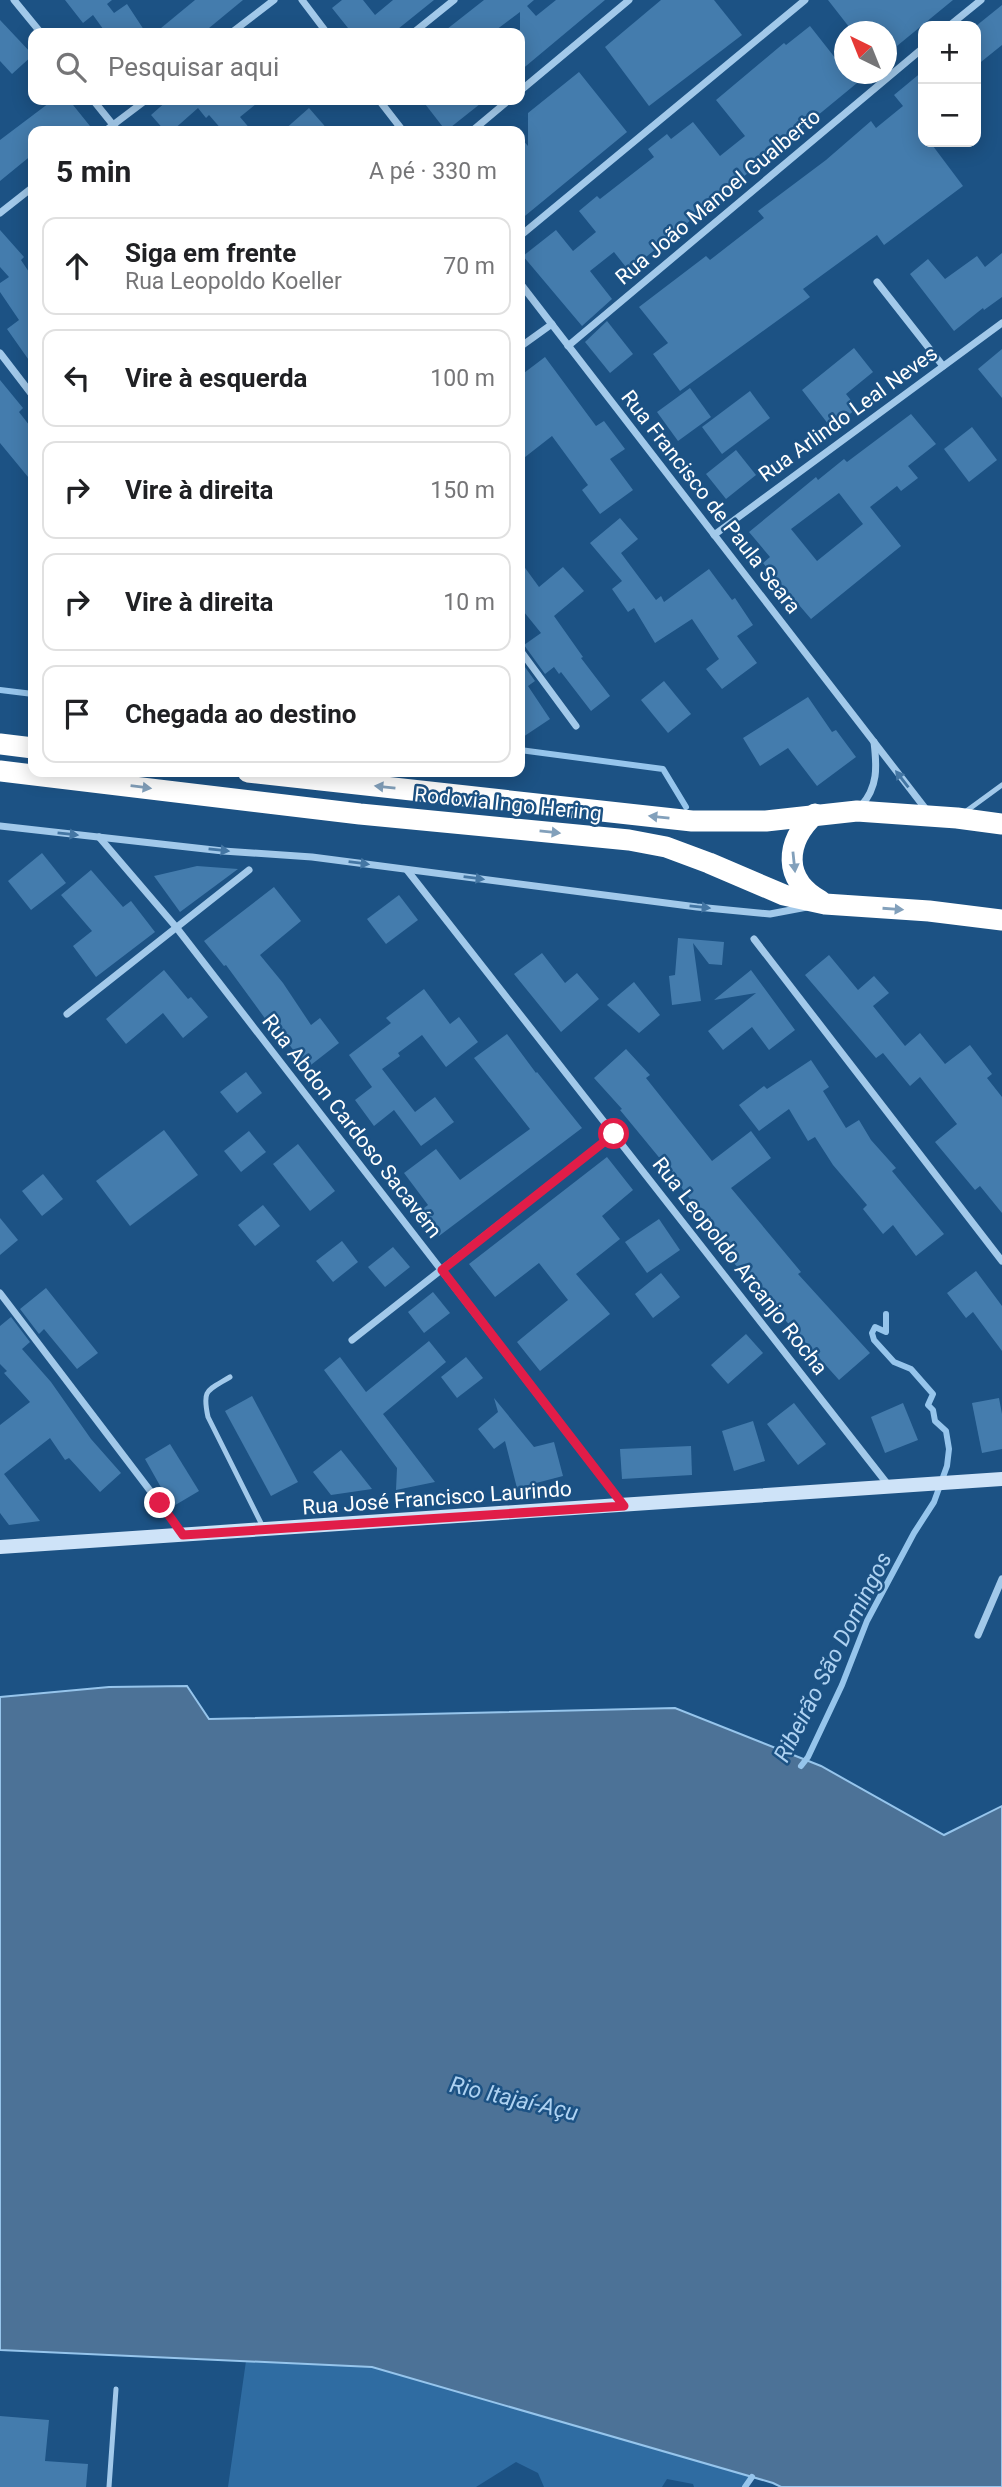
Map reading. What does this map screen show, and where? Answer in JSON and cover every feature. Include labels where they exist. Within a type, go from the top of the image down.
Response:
[{"type":"highway","points":[[0,744],[28,747]]},
{"type":"highway","name":"Rodovia Ingo Hering","points":[[0,771],[28,774]]},
{"type":"highway","name":"Rodovia Ingo Hering","points":[[50,777],[360,814],[629,840],[666,847],[784,895],[825,904],[929,911],[1002,920]]},
{"type":"highway","name":"Rodovia Ingo Hering","points":[[293,777],[692,821],[765,821],[857,810],[1002,824]]},
{"type":"highway","points":[[815,814],[801,827],[797,835],[793,844],[792,863],[797,880],[809,895],[825,904]]},
{"type":"main road","name":"Rua José Francisco Laurindo","points":[[0,1547],[1002,1479]]},
{"type":"street","points":[[14,0],[37,28]]},
{"type":"street","points":[[238,28],[274,0]]},
{"type":"street","points":[[302,0],[323,28]]},
{"type":"street","points":[[420,28],[454,0]]},
{"type":"street","points":[[525,87],[629,0]]},
{"type":"street","points":[[525,232],[804,0]]},
{"type":"street","points":[[955,21],[981,0]]},
{"type":"street","name":"Rua João Manoel Gualberto","points":[[568,346],[918,52]]},
{"type":"street","points":[[97,105],[114,126]]},
{"type":"street","points":[[118,126],[141,105]]},
{"type":"street","points":[[383,105],[399,126]]},
{"type":"street","points":[[478,126],[503,105]]},
{"type":"street","points":[[0,213],[28,191]]},
{"type":"street","points":[[877,282],[943,366]]},
{"type":"street","name":"Rua Francisco de Paula Seara","points":[[525,289],[931,816]]},
{"type":"street","name":"Rua Arlindo Leal Neves","points":[[714,535],[1002,323]]},
{"type":"street","points":[[525,343],[552,324]]},
{"type":"street","points":[[0,354],[28,390]]},
{"type":"street","points":[[525,657],[576,726]]},
{"type":"street","points":[[857,810],[874,785],[877,768],[874,742]]},
{"type":"street","points":[[0,826],[222,851],[312,857],[770,915],[825,904]]},
{"type":"street","name":"Rua Abdon Cardoso Sacavém","points":[[99,837],[176,927],[624,1506]]},
{"type":"street","points":[[67,1014],[249,870]]},
{"type":"street","name":"Rua Leopoldo Arcanjo Rocha","points":[[407,870],[889,1487]]},
{"type":"street","points":[[754,939],[1002,1261]]},
{"type":"street","points":[[352,1340],[614,1134]]},
{"type":"street","points":[[0,1293],[183,1535]]},
{"type":"street","points":[[978,1635],[1002,1579]]},
{"type":"lane","points":[[957,818],[1002,785]]},
{"type":"lane","points":[[230,1377],[208,1390],[204,1399],[208,1417],[265,1530]]},
{"type":"lane","points":[[109,2487],[116,2389]]},
{"type":"shaded area","points":[[246,2361],[372,2367],[752,2477],[745,2487],[694,2487],[693,2484],[667,2479],[662,2487],[544,2487],[538,2473],[516,2462],[476,2487],[228,2487]]},
{"type":"water","name":"Rio Itajaí-Açu","points":[[187,1686],[209,1719],[675,1708],[821,1766],[944,1835],[1002,1806],[1002,2487],[781,2487],[372,2367],[0,2350],[0,1697],[109,1687]]},
{"type":"building","points":[[65,0],[112,0],[107,4],[114,13],[127,4],[143,28],[102,28],[93,15],[83,23]]},
{"type":"building","points":[[195,0],[243,0],[209,28],[161,28]]},
{"type":"building","points":[[342,0],[363,0],[375,15],[393,0],[434,0],[399,28],[348,28],[332,8]]},
{"type":"building","points":[[484,0],[534,0],[527,6],[536,16],[556,0],[605,0],[525,67],[525,28],[520,28],[520,12],[499,28],[448,28]]},
{"type":"building","points":[[661,0],[714,0],[742,35],[649,106],[605,47]]},
{"type":"building","points":[[828,0],[953,0],[927,21],[918,21],[918,29],[897,46],[897,21],[844,21]]},
{"type":"building","points":[[1002,5],[1002,45],[981,62],[981,22]]},
{"type":"building","points":[[0,20],[28,50],[28,60],[12,74],[0,61]]},
{"type":"building","points":[[810,26],[834,56],[834,84],[856,84],[629,271],[614,252],[590,271],[612,299],[582,326],[525,258],[525,254],[556,230],[573,251],[596,232],[579,211],[597,196],[600,199],[654,157],[648,149],[667,134],[671,139],[693,122],[720,156],[745,136],[716,100],[784,43],[786,45]]},
{"type":"building","points":[[579,72],[627,132],[525,216],[525,143],[528,146],[528,113]]},
{"type":"building","points":[[918,75],[918,147],[934,147],[963,186],[884,245],[877,235],[803,289],[810,297],[680,391],[653,354],[668,343],[639,307],[706,256],[710,260],[764,218],[758,211],[826,160],[871,121],[876,128],[903,106],[894,95]]},
{"type":"building","points":[[46,105],[73,105],[90,126],[28,126],[28,158],[0,181],[0,140]]},
{"type":"building","points":[[162,105],[255,105],[240,117],[248,126],[219,126],[209,115],[206,118],[198,108],[178,126],[161,126],[151,115]]},
{"type":"building","points":[[426,105],[479,105],[452,126],[442,126]]},
{"type":"building","points":[[309,108],[325,126],[289,126]]},
{"type":"building","points":[[0,230],[24,257],[21,260],[28,270],[28,359],[7,329],[19,320],[0,292],[0,283],[9,277],[0,267]]},
{"type":"building","points":[[1002,253],[1002,297],[954,331],[910,274],[928,259],[945,279],[977,256],[985,267]]},
{"type":"building","points":[[607,321],[633,354],[610,373],[585,342]]},
{"type":"building","points":[[854,348],[873,372],[846,394],[857,408],[832,429],[802,390]]},
{"type":"building","points":[[1002,349],[1002,398],[978,369]]},
{"type":"building","points":[[545,357],[596,426],[604,421],[625,449],[610,459],[633,490],[600,514],[582,490],[588,485],[552,436],[525,457],[525,372]]},
{"type":"building","points":[[0,380],[23,408],[19,412],[28,424],[28,477],[0,443]]},
{"type":"building","points":[[690,388],[711,417],[678,441],[657,412]]},
{"type":"building","points":[[750,391],[770,418],[722,454],[702,427]]},
{"type":"building","points":[[911,414],[936,444],[908,466],[918,478],[901,491],[897,486],[870,507],[901,546],[811,619],[763,563],[770,557],[749,532],[816,477],[818,480],[844,459],[847,462]],"holes":[[[839,493],[863,524],[817,561],[791,529]]]},
{"type":"building","points":[[972,427],[997,460],[969,482],[944,449]]},
{"type":"building","points":[[736,450],[756,475],[726,499],[706,474]]},
{"type":"building","points":[[620,518],[638,539],[621,553],[656,600],[661,596],[664,602],[709,569],[732,600],[735,598],[753,625],[737,636],[757,663],[722,689],[706,669],[719,659],[692,619],[655,643],[634,608],[628,612],[612,589],[622,581],[590,543]]},
{"type":"building","points":[[563,567],[584,591],[554,616],[610,696],[591,711],[561,672],[559,674],[554,667],[545,674],[525,646],[541,633],[525,613],[525,568],[539,587]]},
{"type":"building","points":[[525,667],[535,681],[528,686],[550,719],[525,736]]},
{"type":"building","points":[[664,681],[691,714],[668,733],[641,700]]},
{"type":"building","points":[[808,697],[832,732],[836,730],[856,757],[817,786],[788,748],[760,766],[743,738]]},
{"type":"building","points":[[42,853],[66,883],[31,910],[8,881]]},
{"type":"building","points":[[197,866],[238,869],[180,912],[154,876]]},
{"type":"building","points":[[91,870],[123,907],[131,901],[155,932],[96,977],[73,946],[92,931],[61,895]]},
{"type":"building","points":[[274,887],[301,921],[260,955],[283,983],[311,1025],[320,1018],[339,1043],[307,1068],[204,941]]},
{"type":"building","points":[[399,895],[418,920],[386,944],[367,919]]},
{"type":"building","points":[[678,938],[724,942],[722,965],[709,964],[693,943],[701,1001],[672,1005],[669,976],[675,975]]},
{"type":"building","points":[[542,953],[565,983],[577,973],[599,999],[561,1032],[514,974]]},
{"type":"building","points":[[829,955],[858,990],[874,976],[889,993],[873,1006],[905,1046],[920,1033],[945,1064],[970,1045],[992,1074],[987,1078],[1002,1097],[1002,1213],[980,1186],[975,1190],[935,1142],[957,1124],[920,1077],[910,1086],[883,1053],[876,1058],[805,975]]},
{"type":"building","points":[[164,970],[188,999],[191,997],[208,1017],[183,1038],[163,1013],[126,1044],[106,1019]]},
{"type":"building","points":[[751,970],[795,1030],[769,1050],[752,1027],[723,1050],[708,1031],[756,993],[714,1000]]},
{"type":"building","points":[[634,982],[660,1015],[639,1033],[607,1005]]},
{"type":"building","points":[[424,989],[450,1024],[459,1017],[478,1042],[446,1067],[422,1035],[382,1069],[415,1112],[435,1097],[454,1122],[421,1146],[394,1110],[374,1126],[355,1100],[372,1087],[349,1055],[391,1023],[386,1018]]},
{"type":"building","points":[[507,1034],[582,1128],[439,1236],[420,1211],[428,1205],[404,1173],[436,1149],[460,1180],[530,1129],[474,1058]]},
{"type":"building","points":[[626,1049],[650,1075],[646,1078],[712,1161],[751,1131],[771,1158],[731,1188],[801,1272],[798,1274],[870,1353],[839,1380],[697,1222],[703,1217],[620,1110],[622,1109],[594,1078]]},
{"type":"building","points":[[811,1060],[829,1087],[823,1091],[846,1128],[859,1120],[871,1140],[896,1168],[892,1171],[944,1234],[916,1256],[893,1225],[883,1234],[863,1209],[867,1205],[833,1165],[815,1137],[808,1141],[789,1109],[759,1131],[739,1105],[764,1086],[767,1089]]},
{"type":"building","points":[[246,1072],[262,1093],[237,1113],[220,1092]]},
{"type":"building","points":[[164,1130],[198,1175],[130,1226],[96,1181]]},
{"type":"building","points":[[249,1131],[266,1152],[241,1172],[224,1151]]},
{"type":"building","points":[[298,1144],[335,1191],[310,1211],[273,1164]]},
{"type":"building","points":[[607,1157],[633,1190],[602,1216],[620,1239],[576,1274],[610,1314],[540,1371],[517,1342],[568,1300],[539,1263],[495,1297],[469,1264]]},
{"type":"building","points":[[43,1174],[63,1199],[42,1216],[22,1191]]},
{"type":"building","points":[[263,1205],[280,1226],[255,1246],[238,1225]]},
{"type":"building","points":[[0,1218],[18,1240],[0,1255]]},
{"type":"building","points":[[659,1219],[680,1250],[647,1273],[625,1242]]},
{"type":"building","points":[[342,1241],[358,1262],[333,1282],[316,1261]]},
{"type":"building","points":[[393,1247],[410,1267],[385,1287],[368,1267]]},
{"type":"building","points":[[976,1271],[1002,1306],[1002,1351],[973,1312],[966,1318],[947,1293]]},
{"type":"building","points":[[661,1273],[680,1297],[653,1318],[635,1294]]},
{"type":"building","points":[[46,1288],[98,1353],[77,1369],[44,1329],[39,1334],[20,1309]]},
{"type":"building","points":[[433,1292],[450,1313],[424,1333],[408,1312]]},
{"type":"building","points":[[11,1317],[30,1342],[22,1349],[51,1382],[91,1439],[121,1473],[100,1492],[69,1458],[65,1460],[50,1438],[4,1474],[40,1521],[9,1525],[0,1513],[0,1425],[30,1402],[4,1373],[7,1371],[0,1364],[0,1326]]},
{"type":"building","points":[[746,1334],[763,1353],[728,1384],[711,1365]]},
{"type":"building","points":[[429,1341],[446,1362],[383,1414],[435,1482],[396,1490],[397,1468],[324,1370],[340,1357],[366,1392]]},
{"type":"building","points":[[466,1357],[483,1378],[457,1398],[441,1377]]},
{"type":"building","points":[[252,1396],[298,1482],[271,1496],[225,1411]]},
{"type":"building","points":[[494,1398],[534,1447],[554,1442],[563,1476],[517,1488],[505,1441],[494,1449],[478,1429],[498,1412]]},
{"type":"building","points":[[999,1398],[1002,1449],[982,1453],[972,1403]]},
{"type":"building","points":[[794,1403],[826,1444],[798,1465],[767,1424]]},
{"type":"building","points":[[903,1403],[918,1440],[885,1453],[871,1417]]},
{"type":"building","points":[[753,1421],[765,1461],[734,1471],[722,1431]]},
{"type":"building","points":[[170,1444],[199,1491],[172,1507],[145,1459]]},
{"type":"building","points":[[691,1446],[692,1475],[622,1479],[620,1449]]},
{"type":"building","points":[[341,1450],[372,1489],[331,1495],[313,1472]]},
{"type":"building","points":[[0,2416],[49,2420],[45,2461],[88,2464],[86,2487],[0,2487]]},
{"type":"waterway","name":"Ribeirão São Domingos","points":[[0,690],[28,693]]},
{"type":"waterway","name":"Ribeirão São Domingos","points":[[525,751],[663,769],[686,807]]},
{"type":"waterway","name":"Ribeirão São Domingos","points":[[801,1766],[808,1757],[842,1685],[867,1621],[914,1533],[934,1502],[947,1466],[949,1449],[946,1431],[935,1421],[933,1410],[928,1405],[933,1394],[911,1369],[894,1362],[874,1340],[872,1333],[875,1327],[886,1332],[886,1314]]},
{"type":"waterway","points":[[745,2487],[752,2477]]},
{"type":"route","points":[[160,1503],[183,1535],[624,1506],[442,1270],[614,1134]]}]
